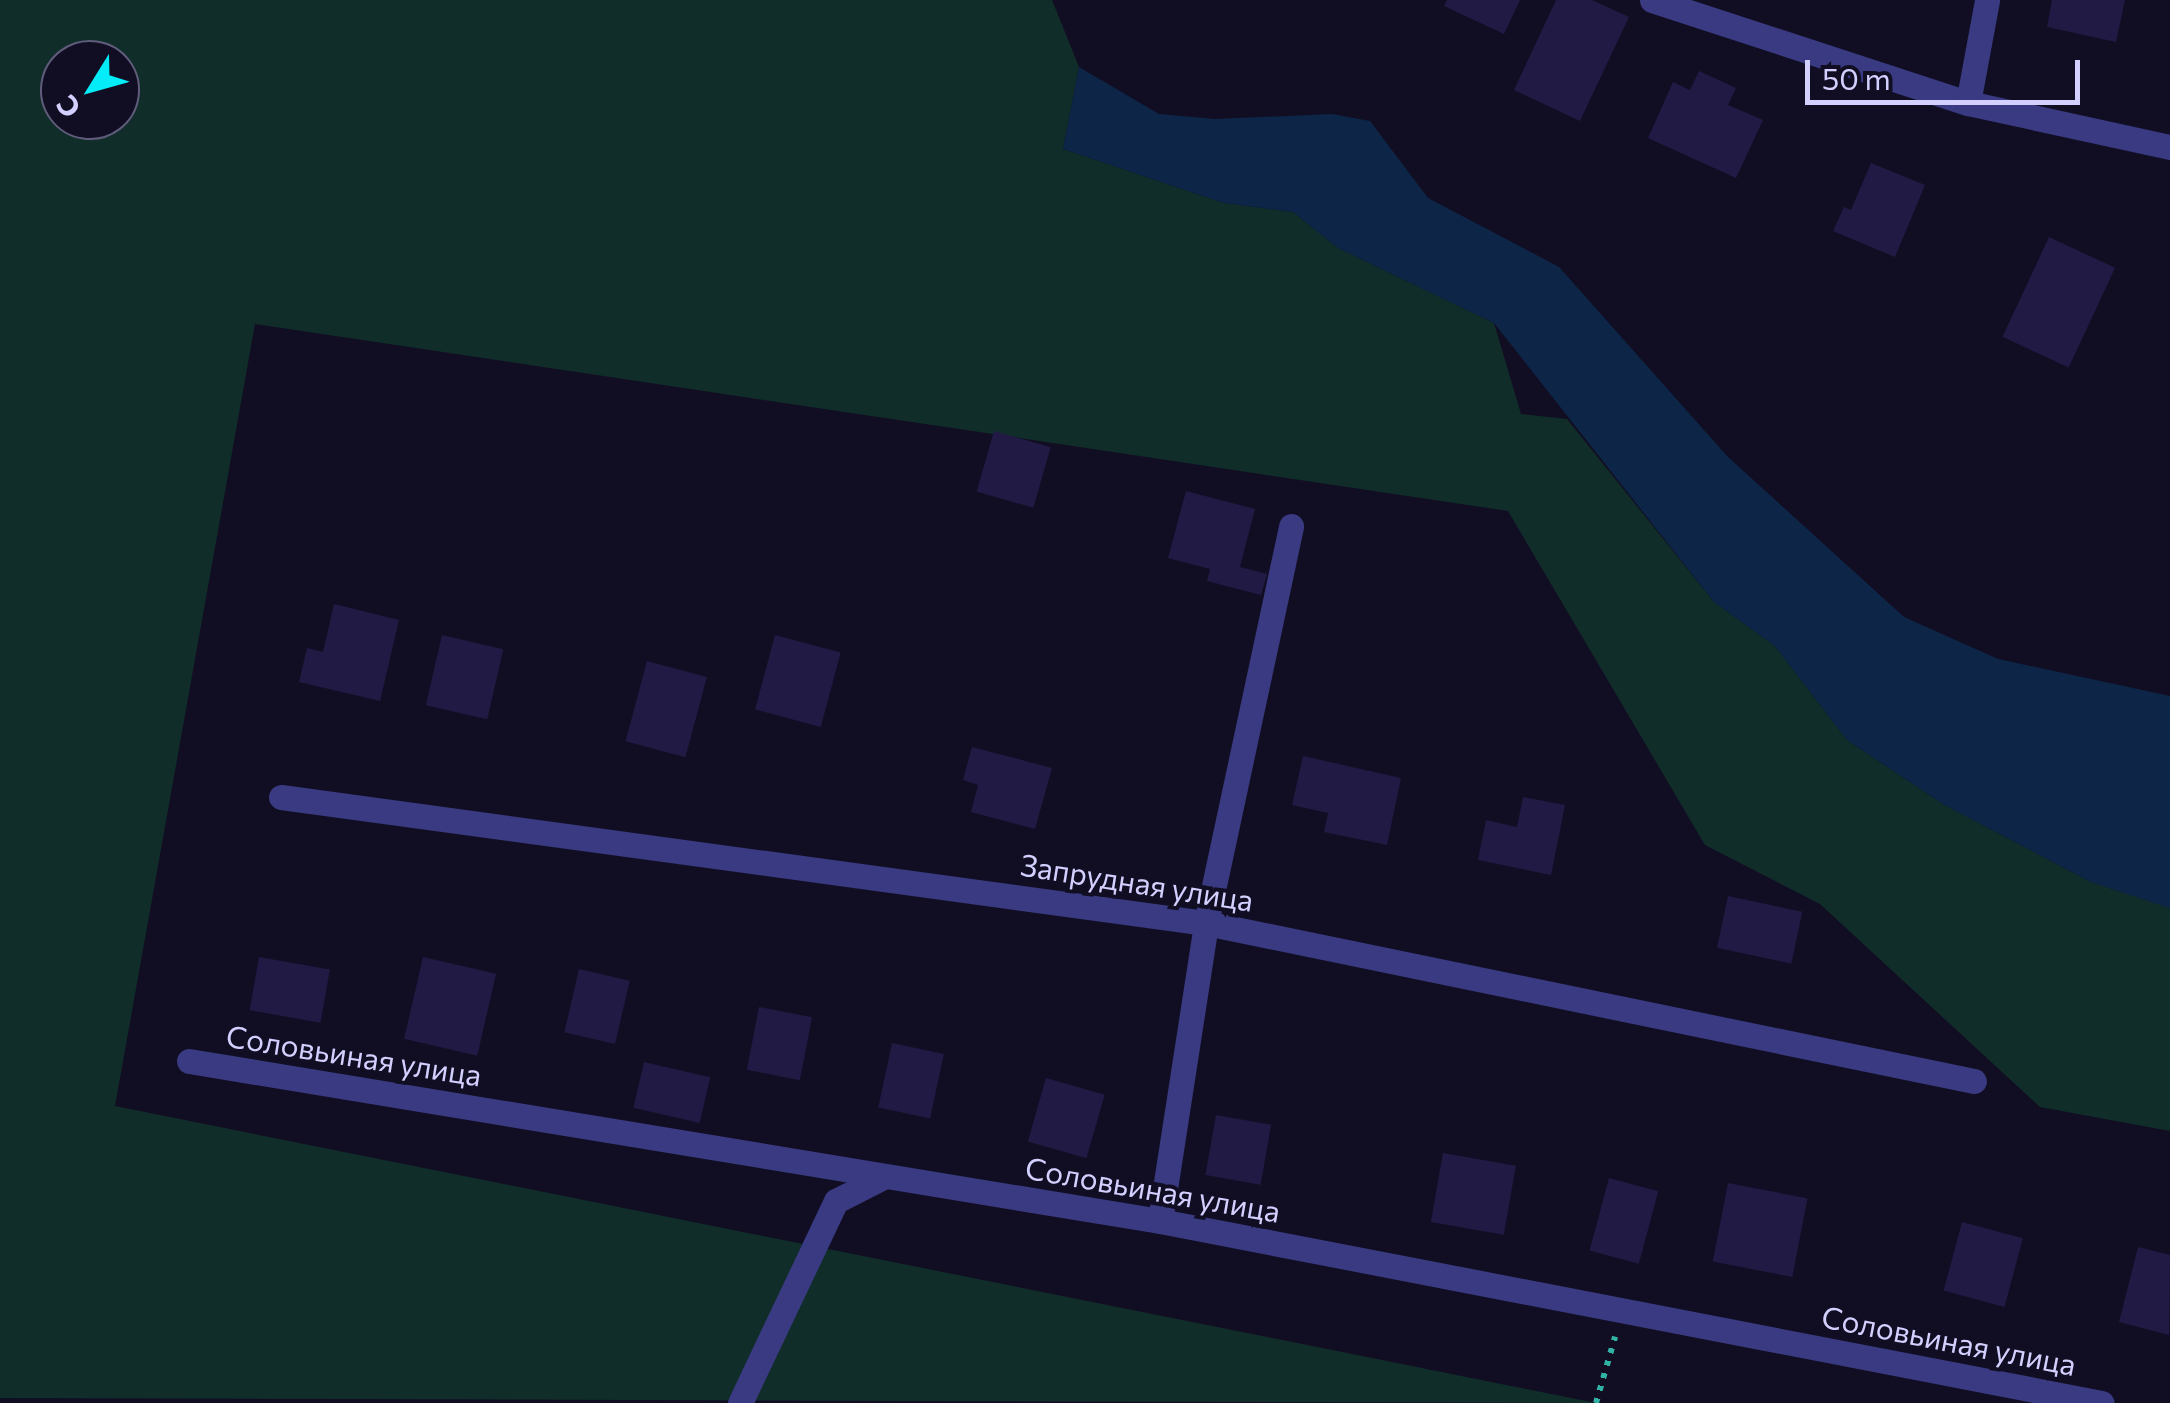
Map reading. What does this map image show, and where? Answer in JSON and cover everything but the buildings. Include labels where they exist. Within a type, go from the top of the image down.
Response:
[{"type":"street","points":[[1652,0],[1968,103],[2170,146]]},
{"type":"street","points":[[1968,103],[1987,0]]},
{"type":"street","points":[[1160,1221],[1206,922],[1291,526]]},
{"type":"street","name":"Запрудная улица","points":[[282,797],[1206,922],[1974,1081]]},
{"type":"street","name":"Соловьиная улица","points":[[189,1061],[1160,1221],[2102,1403]]},
{"type":"street","points":[[740,1403],[836,1201],[885,1176]]},
{"type":"path","points":[[1596,1403],[1622,1310]]},
{"type":"green space","points":[[0,0],[1052,0],[1079,67],[1063,149],[1224,203],[1293,212],[1338,248],[1494,323],[1521,414],[1567,419],[1714,602],[1775,646],[1847,740],[1943,804],[2091,882],[2170,908],[2170,1131],[2040,1107],[1820,904],[1705,845],[1508,511],[255,324],[115,1106],[1596,1403],[0,1398]]},
{"type":"water","points":[[1079,67],[1159,114],[1215,119],[1332,114],[1370,121],[1428,198],[1559,267],[1727,456],[1904,617],[1998,659],[2170,696],[2170,908],[2091,882],[1943,804],[1847,740],[1775,646],[1714,602],[1494,323],[1338,248],[1293,212],[1224,203],[1063,149]]}]
